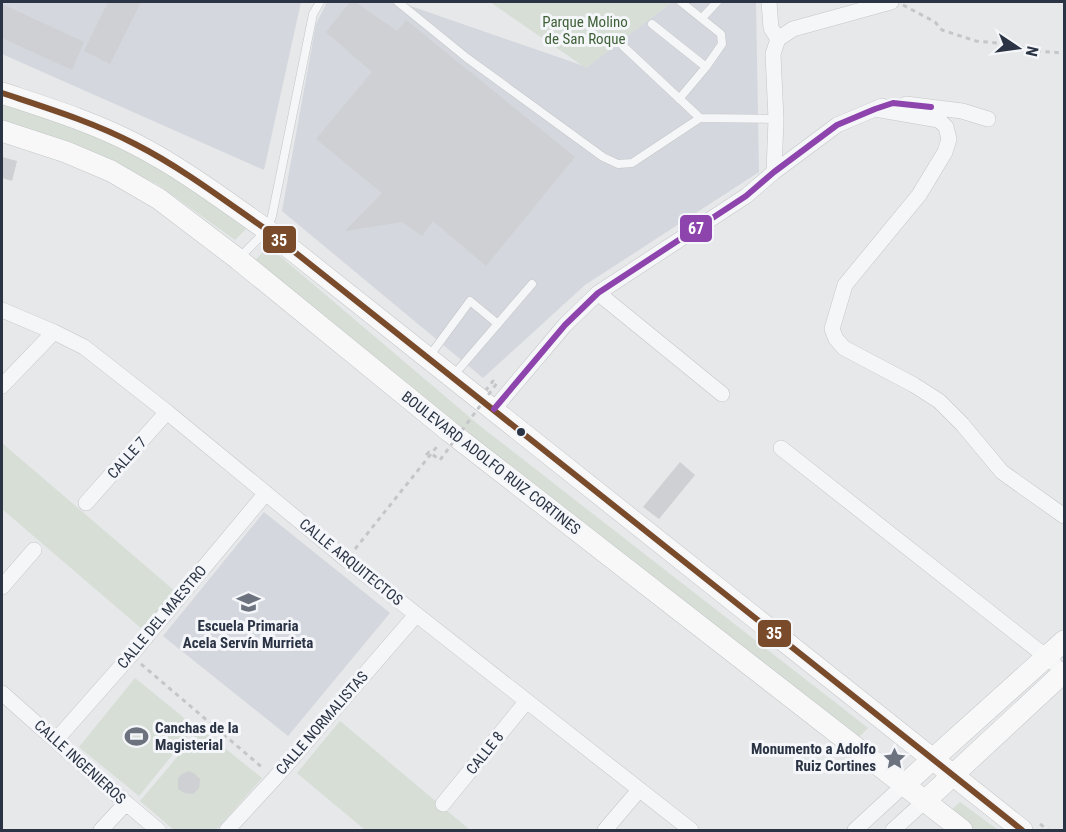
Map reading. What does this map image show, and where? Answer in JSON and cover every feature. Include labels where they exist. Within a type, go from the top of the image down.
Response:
[{"type":"main road","points":[[2,93],[87,122],[135,144],[182,171],[267,230],[428,358],[490,400],[1022,831]]},
{"type":"main road","name":"BOULEVARD ADOLFO RUIZ CORTINES","points":[[2,131],[66,152],[111,171],[159,199],[238,259],[449,431],[962,831]]},
{"type":"main road","points":[[904,785],[1065,641]]},
{"type":"main road","points":[[925,801],[1065,672]]},
{"type":"street","points":[[770,2],[774,34]]},
{"type":"street","points":[[774,172],[776,119],[772,54],[775,2]]},
{"type":"street","points":[[774,34],[881,3]]},
{"type":"street","points":[[490,400],[598,293],[746,196],[837,125],[893,103],[962,111],[988,119]]},
{"type":"street","points":[[875,109],[939,120],[946,128],[949,139],[945,152],[919,195],[845,285],[832,330],[836,339],[844,348],[939,401],[962,424],[1002,472],[1065,516]]},
{"type":"street","points":[[598,293],[722,394]]},
{"type":"street","name":"CALLE ARQUITECTOS","points":[[2,310],[84,347],[347,560],[691,831]]},
{"type":"street","points":[[2,386],[54,332]]},
{"type":"street","name":"CALLE 7","points":[[86,503],[167,412]]},
{"type":"street","points":[[780,448],[1065,672]]},
{"type":"street","name":"CALLE DEL MAESTRO","points":[[56,740],[130,656],[266,493]]},
{"type":"street","points":[[2,587],[34,550]]},
{"type":"street","name":"CALLE NORMALISTAS","points":[[227,831],[416,615]]},
{"type":"street","name":"CALLE INGENIEROS","points":[[2,693],[158,831]]},
{"type":"street","name":"CALLE 8","points":[[443,804],[526,702]]},
{"type":"street","points":[[855,831],[904,785]]},
{"type":"street","points":[[605,831],[639,790]]},
{"type":"street","points":[[893,831],[925,801]]},
{"type":"street","points":[[101,831],[126,803]]},
{"type":"lane","points":[[238,259],[267,230],[277,193],[313,14],[320,2]]},
{"type":"lane","points":[[398,2],[467,58],[603,158],[618,164],[632,163],[700,118],[776,119]]},
{"type":"lane","points":[[679,99],[722,44],[721,34],[681,2]]},
{"type":"lane","points":[[702,18],[717,2]]},
{"type":"lane","points":[[652,24],[706,67]]},
{"type":"lane","points":[[623,46],[700,118]]},
{"type":"lane","points":[[453,377],[532,284]]},
{"type":"lane","points":[[428,358],[470,301],[498,324]]},
{"type":"path","points":[[897,2],[935,22],[942,30],[976,41],[1009,44],[1036,51],[1065,53]]},
{"type":"path","points":[[427,457],[429,452],[440,459],[497,383],[493,381],[490,400]]},
{"type":"path","points":[[347,560],[449,431]]},
{"type":"path","points":[[130,656],[275,778]]},
{"type":"shaded area","points":[[2,2],[301,2],[264,170],[2,54]]},
{"type":"shaded area","points":[[327,2],[399,2],[587,67],[672,2],[756,2],[759,172],[585,285],[483,378],[282,211],[316,24]]},
{"type":"shaded area","points":[[264,512],[390,613],[288,736],[163,636]]},
{"type":"green space","name":"Parque Molino de San Roque","points":[[490,2],[672,2],[586,68]]},
{"type":"green space","points":[[2,101],[82,128],[170,172],[246,229],[235,240],[157,184],[73,145],[2,121]]},
{"type":"green space","points":[[268,246],[480,426],[868,728],[857,739],[477,441],[254,262]]},
{"type":"green space","points":[[2,443],[176,592],[142,629],[2,509]]},
{"type":"green space","name":"Canchas de la Magisterial","points":[[135,678],[195,727],[139,796],[79,747]]},
{"type":"green space","points":[[340,721],[470,830],[365,830],[297,773]]},
{"type":"green space","points":[[201,729],[262,778],[216,830],[174,830],[140,801]]},
{"type":"green space","points":[[960,802],[998,830],[963,830],[945,816]]},
{"type":"building","points":[[108,2],[141,2],[110,64],[84,51]]},
{"type":"building","points":[[350,2],[355,2],[397,31],[406,20],[575,157],[486,266],[433,221],[422,236],[402,222],[345,231],[382,193],[316,139],[372,72],[326,32]]},
{"type":"building","points":[[2,4],[84,42],[72,70],[2,38]]},
{"type":"building","points":[[2,157],[17,161],[12,181],[2,178]]},
{"type":"building","points":[[680,462],[695,475],[659,519],[643,507]]},
{"type":"building","points":[[189,771],[200,779],[199,788],[193,794],[178,789],[178,778]]},
{"type":"transit line","name":"35","points":[[2,93],[86,122],[135,144],[186,174],[267,230],[1022,830]]},
{"type":"transit line","name":"67","points":[[494,409],[565,325],[598,293],[746,196],[837,125],[893,103],[931,107]]},
{"type":"place","name":"Escuela Primaria Acela Servín Murrieta","points":[[248,602]]},
{"type":"place","name":"Canchas de la Magisterial","points":[[137,737]]},
{"type":"place","name":"Monumento a Adolfo Ruiz Cortines","points":[[894,758]]}]
